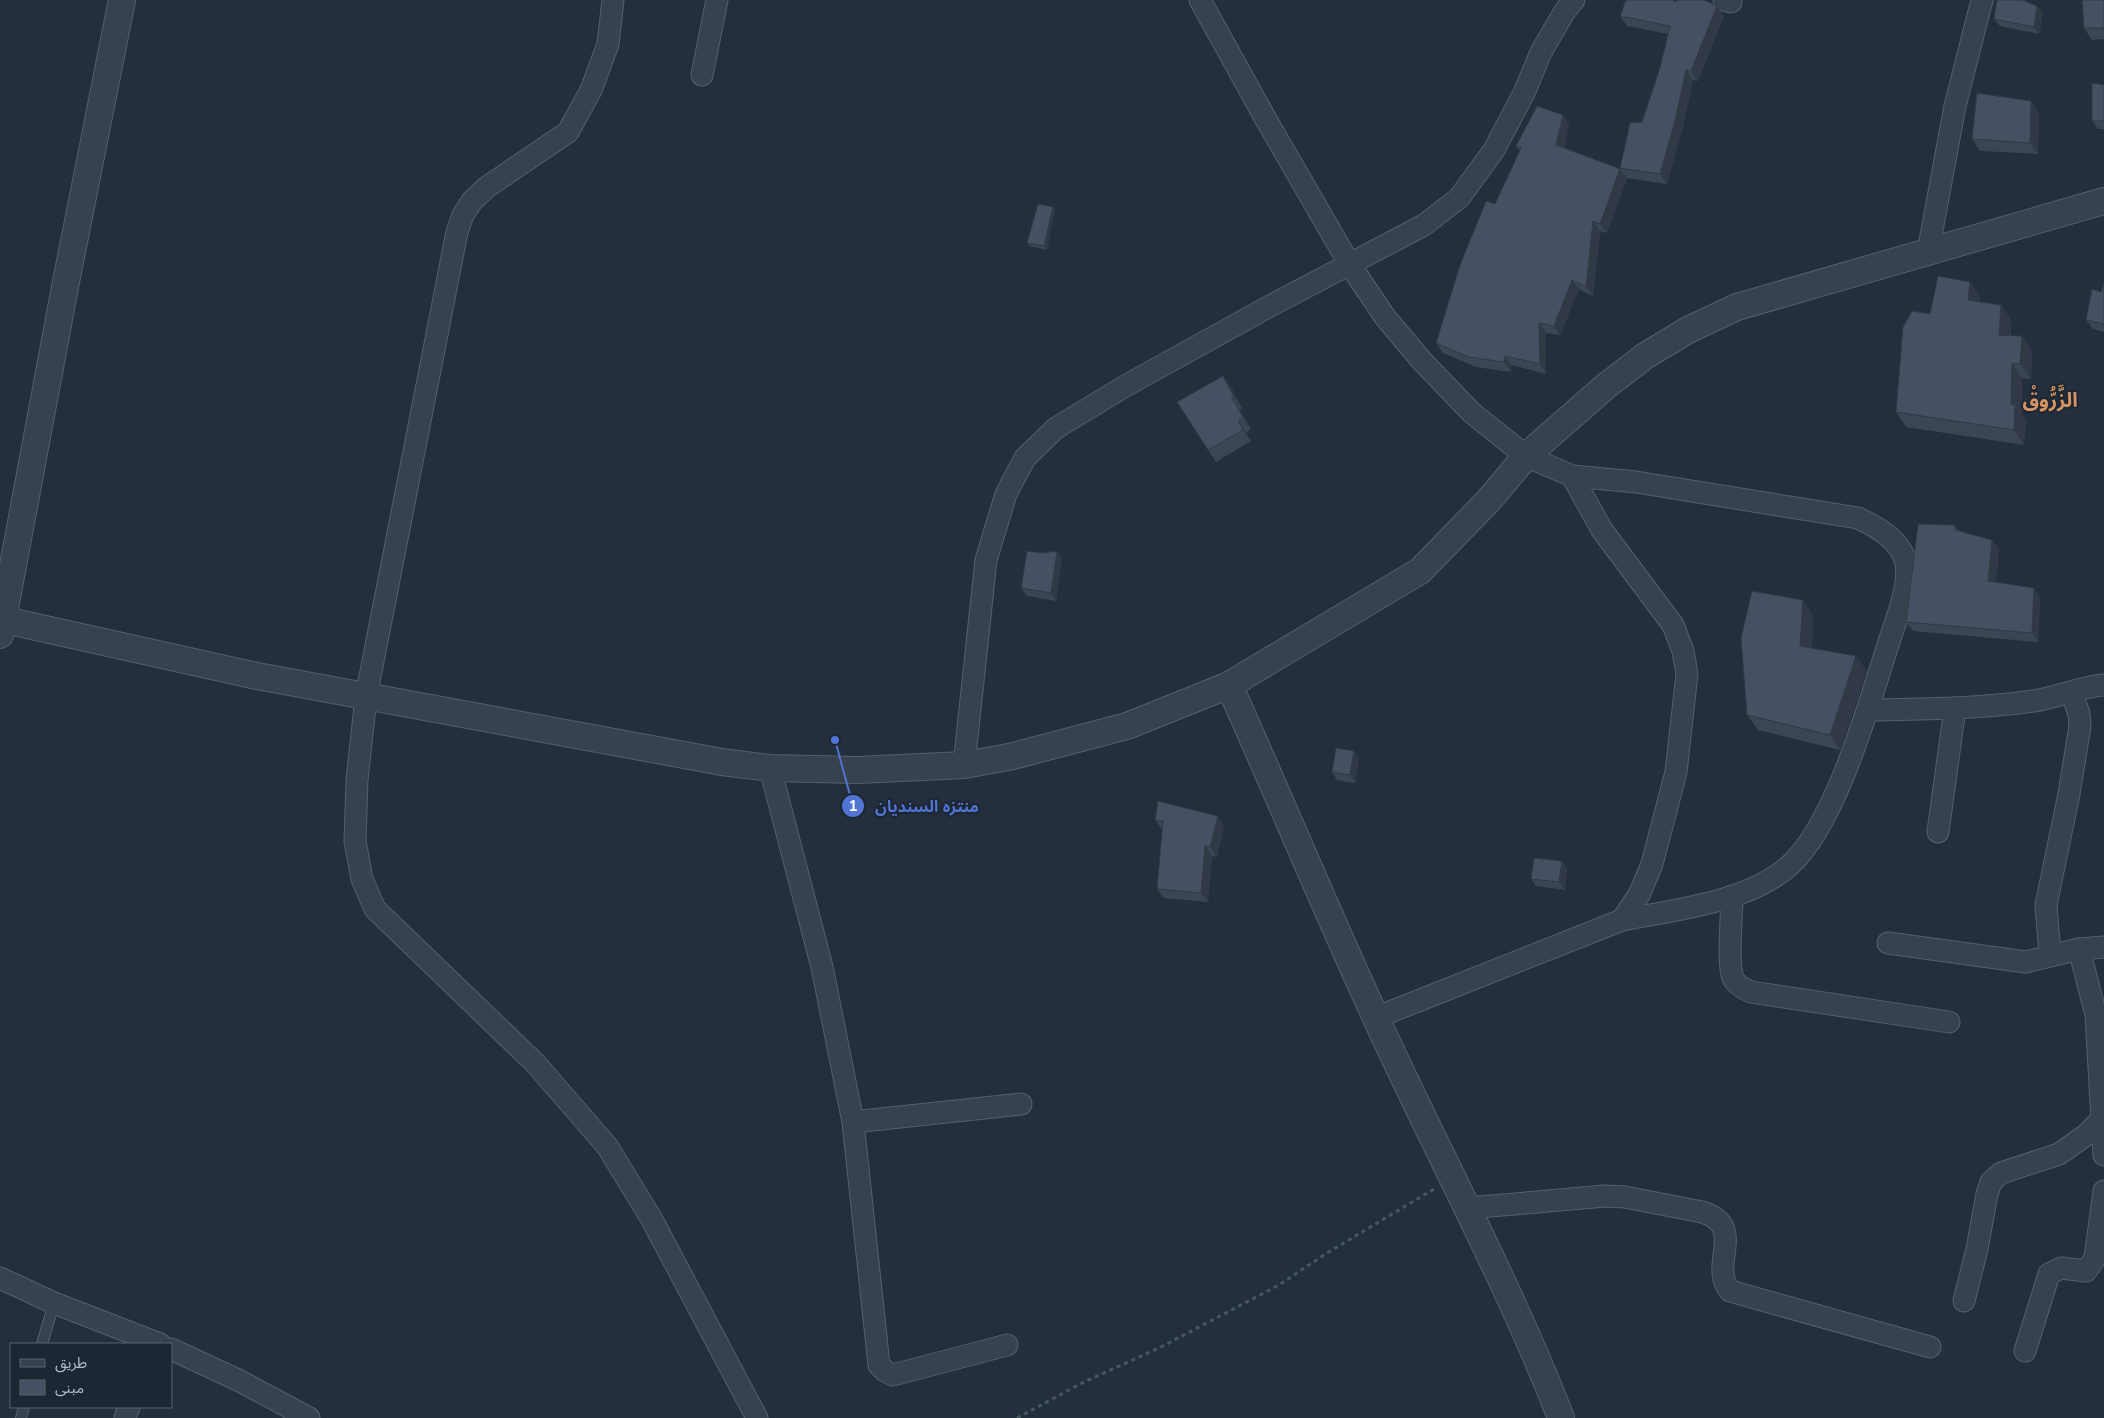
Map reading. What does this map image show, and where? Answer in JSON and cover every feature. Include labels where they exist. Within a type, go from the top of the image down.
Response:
[{"type":"street","points":[[122,0],[1,625],[366,697],[676,755],[770,768],[882,770],[964,765],[1009,757],[1127,726],[1229,686],[1420,571],[1489,500],[1526,456],[1645,356],[1688,330],[1737,307],[2104,201]]},
{"type":"street","points":[[613,0],[608,44],[592,90],[568,132],[487,186],[472,201],[463,214],[450,258],[366,697],[357,780],[356,841],[362,879],[375,909],[535,1063],[577,1108],[608,1146],[651,1218],[757,1418]]},
{"type":"street","points":[[702,75],[717,0]]},
{"type":"street","points":[[1200,0],[1350,265],[1385,317],[1422,361],[1472,413],[1526,456],[1572,476],[1636,482],[1858,518],[1880,528],[1895,544],[1906,563],[1904,593],[1868,710],[1839,784],[1822,820],[1806,846],[1790,865],[1766,882],[1732,896],[1679,910],[1622,920],[1375,1018]]},
{"type":"street","points":[[964,765],[986,560],[1006,494],[1025,458],[1056,428],[1127,385],[1270,306],[1424,226],[1459,198],[1494,150],[1524,91],[1541,52],[1565,11],[1574,0]]},
{"type":"street","points":[[1928,252],[1955,106],[1982,0]]},
{"type":"street","points":[[1572,476],[1602,530],[1672,626],[1683,651],[1687,674],[1676,772],[1654,855],[1640,894],[1622,920]]},
{"type":"street","points":[[1868,710],[1955,708],[2030,702],[2104,685]]},
{"type":"street","points":[[1229,686],[1375,1018],[1452,1179],[1468,1208],[1546,1380],[1560,1418]]},
{"type":"street","points":[[2050,955],[2046,906],[2069,794],[2080,726],[2080,714],[2072,693]]},
{"type":"street","points":[[1938,832],[1955,708]]},
{"type":"street","points":[[770,768],[822,967],[853,1122],[879,1365],[893,1375],[1007,1345]]},
{"type":"street","points":[[1732,896],[1731,964],[1733,978],[1742,988],[1751,992],[1949,1022]]},
{"type":"street","points":[[1888,942],[2026,962],[2079,949],[2104,947]]},
{"type":"street","points":[[2079,949],[2096,1015],[2104,1154]]},
{"type":"street","points":[[853,1122],[1021,1104]]},
{"type":"street","points":[[1964,1301],[1991,1182],[2000,1173],[2059,1154],[2086,1135],[2102,1118]]},
{"type":"street","points":[[2025,1351],[2049,1274],[2060,1268],[2086,1271],[2095,1258],[2104,1191]]},
{"type":"street","points":[[1468,1208],[1604,1196],[1625,1197],[1712,1215],[1722,1225],[1727,1237],[1722,1273],[1724,1283],[1730,1291],[1930,1347]]},
{"type":"street","points":[[0,1278],[54,1303],[152,1343]]},
{"type":"street","points":[[172,1349],[238,1380],[309,1418]]},
{"type":"lane","points":[[42,1343],[54,1303]]},
{"type":"path","points":[[1017,1418],[1082,1383],[1161,1348],[1279,1284],[1364,1230],[1452,1179]]},
{"type":"building","points":[[1626,0],[1673,0],[1676,2],[1676,0],[1704,0],[1717,6],[1691,71],[1686,70],[1675,121],[1660,174],[1620,168],[1630,123],[1642,122],[1660,68],[1670,26],[1620,16]]},
{"type":"building","points":[[1997,0],[2022,0],[2037,6],[2034,27],[1994,19]]},
{"type":"building","points":[[2082,0],[2104,0],[2104,28],[2084,28]]},
{"type":"building","points":[[2092,83],[2104,85],[2104,121],[2092,121]]},
{"type":"building","points":[[1977,93],[2031,101],[2030,143],[1972,139]]},
{"type":"building","points":[[1537,106],[1563,115],[1556,145],[1620,169],[1600,224],[1593,221],[1586,287],[1572,280],[1554,326],[1539,323],[1540,364],[1505,356],[1504,362],[1469,357],[1436,343],[1460,265],[1486,201],[1495,204],[1521,148],[1516,146]]},
{"type":"building","points":[[1038,204],[1053,207],[1044,246],[1027,243]]},
{"type":"building","points":[[1938,276],[1970,282],[1968,300],[2001,305],[1999,335],[2022,336],[2020,364],[2012,363],[2011,404],[2015,405],[2014,430],[1896,412],[1903,327],[1912,311],[1930,314]]},
{"type":"building","points":[[2104,283],[2104,324],[2086,320],[2092,289],[2101,292]]},
{"type":"building","points":[[1223,376],[1234,397],[1232,398],[1243,417],[1238,421],[1243,430],[1208,450],[1177,402]]},
{"type":"building","points":[[1918,524],[1955,525],[1955,530],[1992,540],[1988,581],[2034,588],[2032,633],[1906,622]]},
{"type":"building","points":[[1027,551],[1043,553],[1057,551],[1051,593],[1021,588]]},
{"type":"building","points":[[1752,591],[1803,600],[1800,646],[1856,656],[1830,735],[1747,715],[1741,638]]},
{"type":"building","points":[[1336,748],[1354,751],[1350,775],[1332,772]]},
{"type":"building","points":[[1158,801],[1218,816],[1210,847],[1205,846],[1201,893],[1157,889],[1163,821],[1155,820]]},
{"type":"building","points":[[1534,858],[1562,861],[1559,882],[1531,879]]},
{"type":"place","name":"منتزه السنديان","points":[[835,740]]},
{"type":"district","name":"الزَّرُّوقْ","points":[[2050,399]]}]
